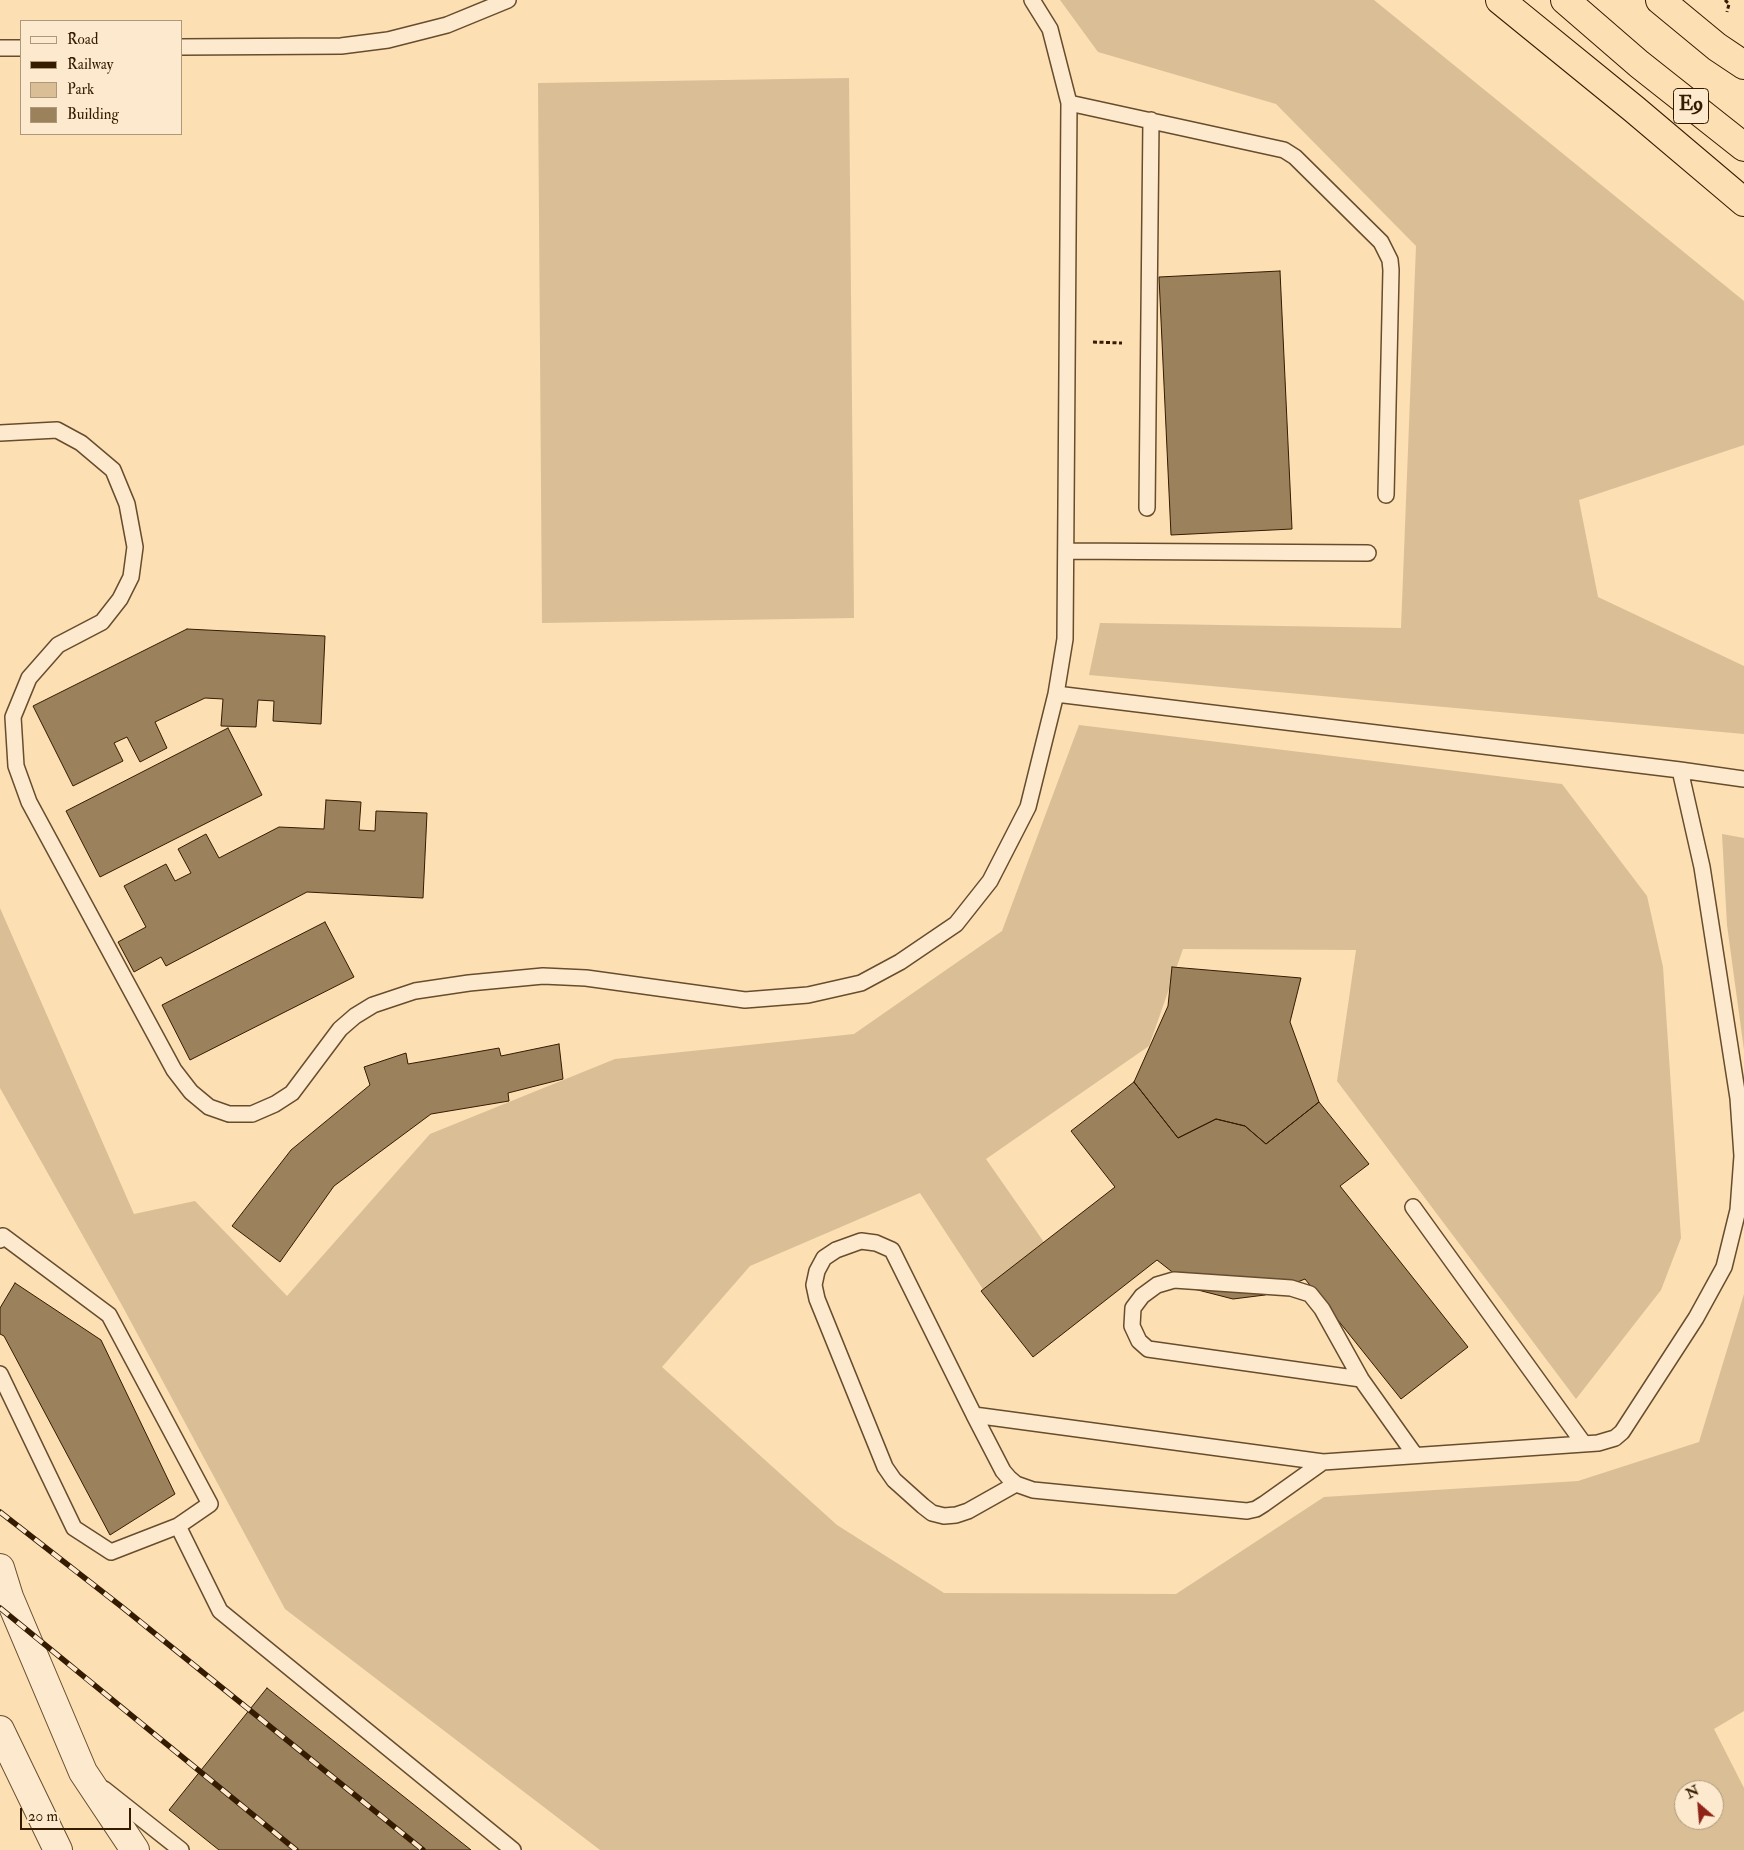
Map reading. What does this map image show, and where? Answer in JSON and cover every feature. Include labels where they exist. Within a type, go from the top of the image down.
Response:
[{"type":"highway","points":[[1500,0],[1744,202]]},
{"type":"highway","name":"E9","points":[[1565,0],[1639,64],[1744,147]]},
{"type":"highway","points":[[1660,0],[1717,47],[1744,65]]},
{"type":"street","points":[[0,1568],[9,1598],[83,1772],[135,1850]]},
{"type":"street","points":[[0,1730],[58,1850]]},
{"type":"lane","points":[[182,47],[341,46],[388,40],[447,25],[508,0]]},
{"type":"lane","points":[[0,433],[57,430],[81,443],[113,470],[128,504],[135,547],[131,577],[120,599],[102,622],[58,645],[29,678],[13,717],[16,766],[29,802],[174,1070],[191,1092],[209,1107],[229,1114],[252,1114],[275,1104],[292,1093],[340,1029],[355,1016],[373,1005],[415,991],[469,983],[543,976],[586,978],[745,1000],[808,995],[861,983],[900,962],[956,924],[990,881],[1028,807],[1056,694],[1065,639],[1069,103],[1050,29],[1032,0]]},
{"type":"lane","points":[[0,48],[20,48]]},
{"type":"lane","points":[[1069,103],[1284,150],[1295,157],[1381,242],[1390,260],[1392,270],[1386,495]]},
{"type":"lane","points":[[1147,508],[1151,120]]},
{"type":"lane","points":[[1066,551],[1368,553]]},
{"type":"lane","points":[[1056,694],[1744,779]]},
{"type":"lane","points":[[974,1415],[1324,1462],[1584,1444],[1615,1438],[1628,1425],[1696,1318],[1724,1267],[1738,1210],[1742,1156],[1738,1098],[1702,867],[1680,770]]},
{"type":"lane","points":[[1413,1207],[1584,1444]]},
{"type":"lane","points":[[0,1240],[3,1236],[109,1315],[210,1504],[178,1526],[111,1552],[74,1528],[0,1374]]},
{"type":"lane","points":[[1016,1484],[968,1511],[944,1516],[932,1513],[889,1474],[816,1299],[814,1285],[817,1271],[824,1258],[836,1250],[861,1241],[876,1243],[892,1250],[1003,1470],[1016,1484],[1033,1490],[1247,1511],[1264,1504],[1324,1462]]},
{"type":"lane","points":[[1361,1379],[1148,1349],[1139,1341],[1132,1326],[1133,1308],[1149,1290],[1157,1285],[1174,1280],[1291,1288],[1310,1294],[1322,1308],[1361,1379],[1415,1455]]},
{"type":"lane","points":[[178,1526],[220,1611],[513,1850]]},
{"type":"lane","points":[[83,1772],[181,1850]]},
{"type":"green space","points":[[1060,0],[1374,0],[1744,301],[1744,445],[1579,500],[1598,597],[1744,666],[1744,734],[1089,675],[1100,623],[1401,628],[1416,246],[1276,104],[1098,52]]},
{"type":"green space","points":[[849,78],[854,618],[542,623],[538,83]]},
{"type":"green space","points":[[1079,725],[1562,784],[1647,896],[1663,967],[1681,1238],[1661,1290],[1576,1399],[1337,1081],[1356,950],[1183,949],[1149,1046],[986,1159],[1055,1258],[992,1303],[920,1193],[750,1266],[662,1367],[837,1525],[944,1593],[1176,1594],[1324,1497],[1578,1481],[1699,1442],[1744,1294],[1744,1711],[1714,1729],[1744,1788],[1744,1850],[600,1850],[285,1609],[124,1309],[0,1088],[0,908],[134,1214],[195,1201],[287,1296],[430,1134],[615,1059],[854,1034],[1002,931]]},
{"type":"green space","points":[[1722,834],[1744,838],[1744,1050],[1727,925]]},
{"type":"building","points":[[1280,271],[1292,529],[1171,535],[1159,277]]},
{"type":"building","points":[[187,629],[325,636],[321,724],[273,721],[274,701],[258,700],[256,727],[221,726],[223,699],[205,698],[155,722],[167,748],[140,762],[127,737],[114,743],[123,761],[73,786],[33,706]]},
{"type":"building","points":[[228,728],[262,795],[100,877],[66,811]]},
{"type":"building","points":[[326,800],[361,802],[359,830],[375,831],[376,811],[427,813],[423,898],[307,892],[166,966],[161,957],[134,972],[118,942],[146,927],[124,886],[166,864],[175,881],[191,873],[178,849],[206,834],[219,858],[279,827],[324,829]]},
{"type":"building","points":[[325,922],[354,977],[190,1060],[162,1005]]},
{"type":"building","points":[[1172,967],[1301,978],[1290,1022],[1319,1102],[1266,1144],[1245,1126],[1216,1119],[1178,1138],[1134,1082],[1168,1006]]},
{"type":"building","points":[[559,1044],[563,1079],[508,1093],[509,1101],[431,1114],[334,1186],[280,1262],[232,1226],[291,1150],[370,1085],[364,1067],[406,1053],[408,1064],[499,1048],[501,1056]]},
{"type":"building","points":[[1134,1082],[1178,1138],[1216,1119],[1245,1126],[1266,1144],[1319,1102],[1369,1164],[1340,1186],[1468,1347],[1401,1399],[1305,1279],[1265,1295],[1233,1299],[1194,1289],[1157,1260],[1033,1357],[981,1291],[1115,1187],[1071,1131]]},
{"type":"building","points":[[15,1283],[101,1340],[175,1494],[110,1535],[4,1336],[0,1334],[0,1308]]},
{"type":"building","points":[[267,1688],[471,1850],[219,1850],[169,1810]]},
{"type":"railway","points":[[0,1512],[122,1607],[423,1850]]},
{"type":"railway","points":[[0,1608],[296,1850]]}]
